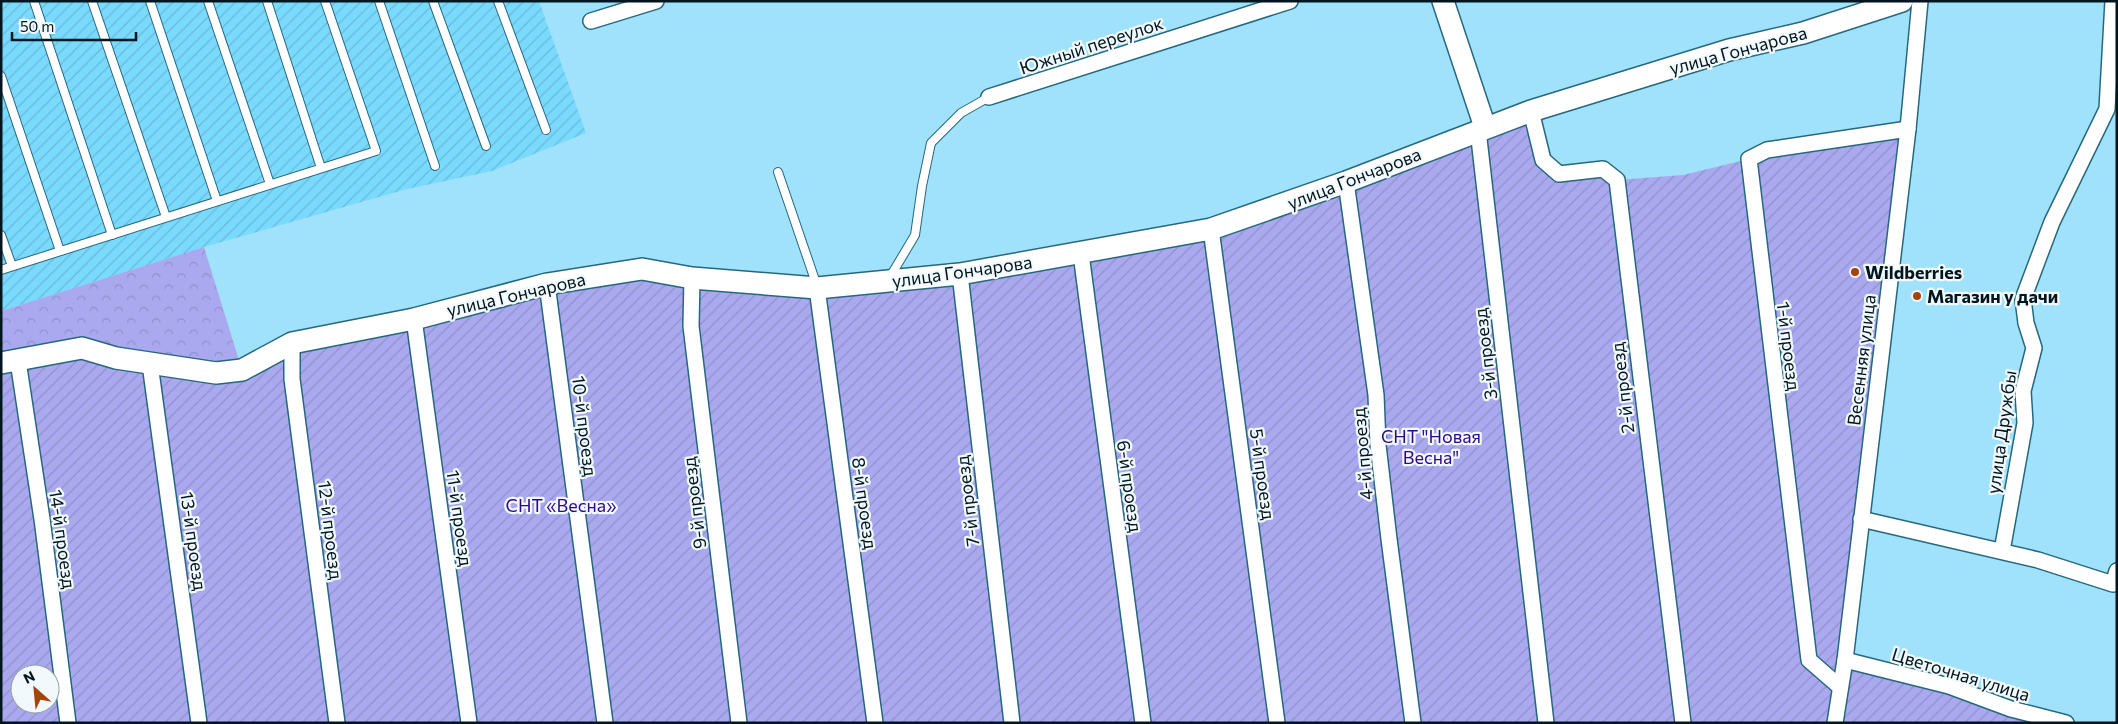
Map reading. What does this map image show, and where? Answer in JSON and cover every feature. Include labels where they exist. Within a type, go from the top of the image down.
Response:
[{"type":"street","points":[[591,21],[656,1]]},
{"type":"street","name":"Южный переулок","points":[[989,97],[1290,1]]},
{"type":"street","points":[[1443,1],[1482,129]]},
{"type":"street","name":"улица Гончарова","points":[[10,362],[82,348],[116,358],[216,373],[242,370],[292,343],[414,319],[548,284],[642,270],[692,278],[817,288],[960,274],[1081,254],[1211,229],[1346,182],[1531,111],[1729,50],[1803,33],[1902,1]]},
{"type":"street","name":"Весенняя улица","points":[[1836,723],[1840,687],[1846,660],[1908,128],[1920,1]]},
{"type":"street","points":[[2113,1],[2114,64]]},
{"type":"street","name":"улица Дружбы","points":[[2002,551],[2025,424],[2023,391],[2034,348],[2026,324],[2023,299],[2052,222],[2107,109],[2114,64]]},
{"type":"street","name":"2-й проезд","points":[[1531,111],[1543,160],[1559,174],[1603,168],[1617,180],[1683,723]]},
{"type":"street","name":"1-й проезд","points":[[1840,687],[1809,660],[1749,159],[1767,150],[1908,128]]},
{"type":"street","name":"3-й проезд","points":[[1482,129],[1546,723]]},
{"type":"street","name":"4-й проезд","points":[[1346,182],[1376,395],[1378,445],[1413,723]]},
{"type":"street","name":"5-й проезд","points":[[1211,229],[1277,723]]},
{"type":"street","name":"6-й проезд","points":[[1081,254],[1143,723]]},
{"type":"street","name":"7-й проезд","points":[[960,274],[1012,723]]},
{"type":"street","name":"9-й проезд","points":[[692,278],[691,326],[740,723]]},
{"type":"street","name":"10-й проезд","points":[[548,284],[605,723]]},
{"type":"street","name":"8-й проезд","points":[[817,288],[875,723]]},
{"type":"street","name":"11-й проезд","points":[[414,319],[469,723]]},
{"type":"street","name":"12-й проезд","points":[[292,343],[292,379],[337,723]]},
{"type":"street","name":"14-й проезд","points":[[10,362],[40,510],[68,723]]},
{"type":"street","name":"13-й проезд","points":[[150,364],[200,723]]},
{"type":"street","points":[[1861,519],[2002,551],[2112,584],[2117,571]]},
{"type":"street","name":"Цветочная улица","points":[[1846,660],[1950,686],[2011,709],[2066,723]]},
{"type":"lane","points":[[34,1],[112,234]]},
{"type":"lane","points":[[92,1],[166,218]]},
{"type":"lane","points":[[150,1],[217,201]]},
{"type":"lane","points":[[208,1],[270,184]]},
{"type":"lane","points":[[267,1],[321,168]]},
{"type":"lane","points":[[1,270],[376,151],[325,1]]},
{"type":"lane","points":[[379,1],[435,166]]},
{"type":"lane","points":[[433,1],[486,146]]},
{"type":"lane","points":[[498,1],[546,130]]},
{"type":"lane","points":[[1,76],[60,251]]},
{"type":"lane","points":[[888,281],[915,235],[931,143],[961,113],[989,97]]},
{"type":"lane","points":[[778,172],[817,288]]},
{"type":"lane","points":[[1,234],[12,266]]},
{"type":"shaded area","points":[[1,1],[539,1],[586,133],[492,171],[407,189],[204,247],[1,311]]},
{"type":"green space","points":[[1531,111],[1543,160],[1559,174],[1603,169],[1617,180],[1683,175],[1749,159],[1908,129],[1845,660],[2066,723],[1,723],[1,363],[82,348],[216,373],[292,343],[642,269],[817,288],[1211,229]]},
{"type":"green space","points":[[204,247],[242,370],[1,363],[1,311]]},
{"type":"place","name":"Wildberries","points":[[1855,272]]},
{"type":"place","name":"Магазин у дачи","points":[[1917,296]]},
{"type":"park label","name":"СНТ \"Новая Весна\"","points":[[1431,446]]},
{"type":"park label","name":"СНТ «Весна»","points":[[561,505]]}]
